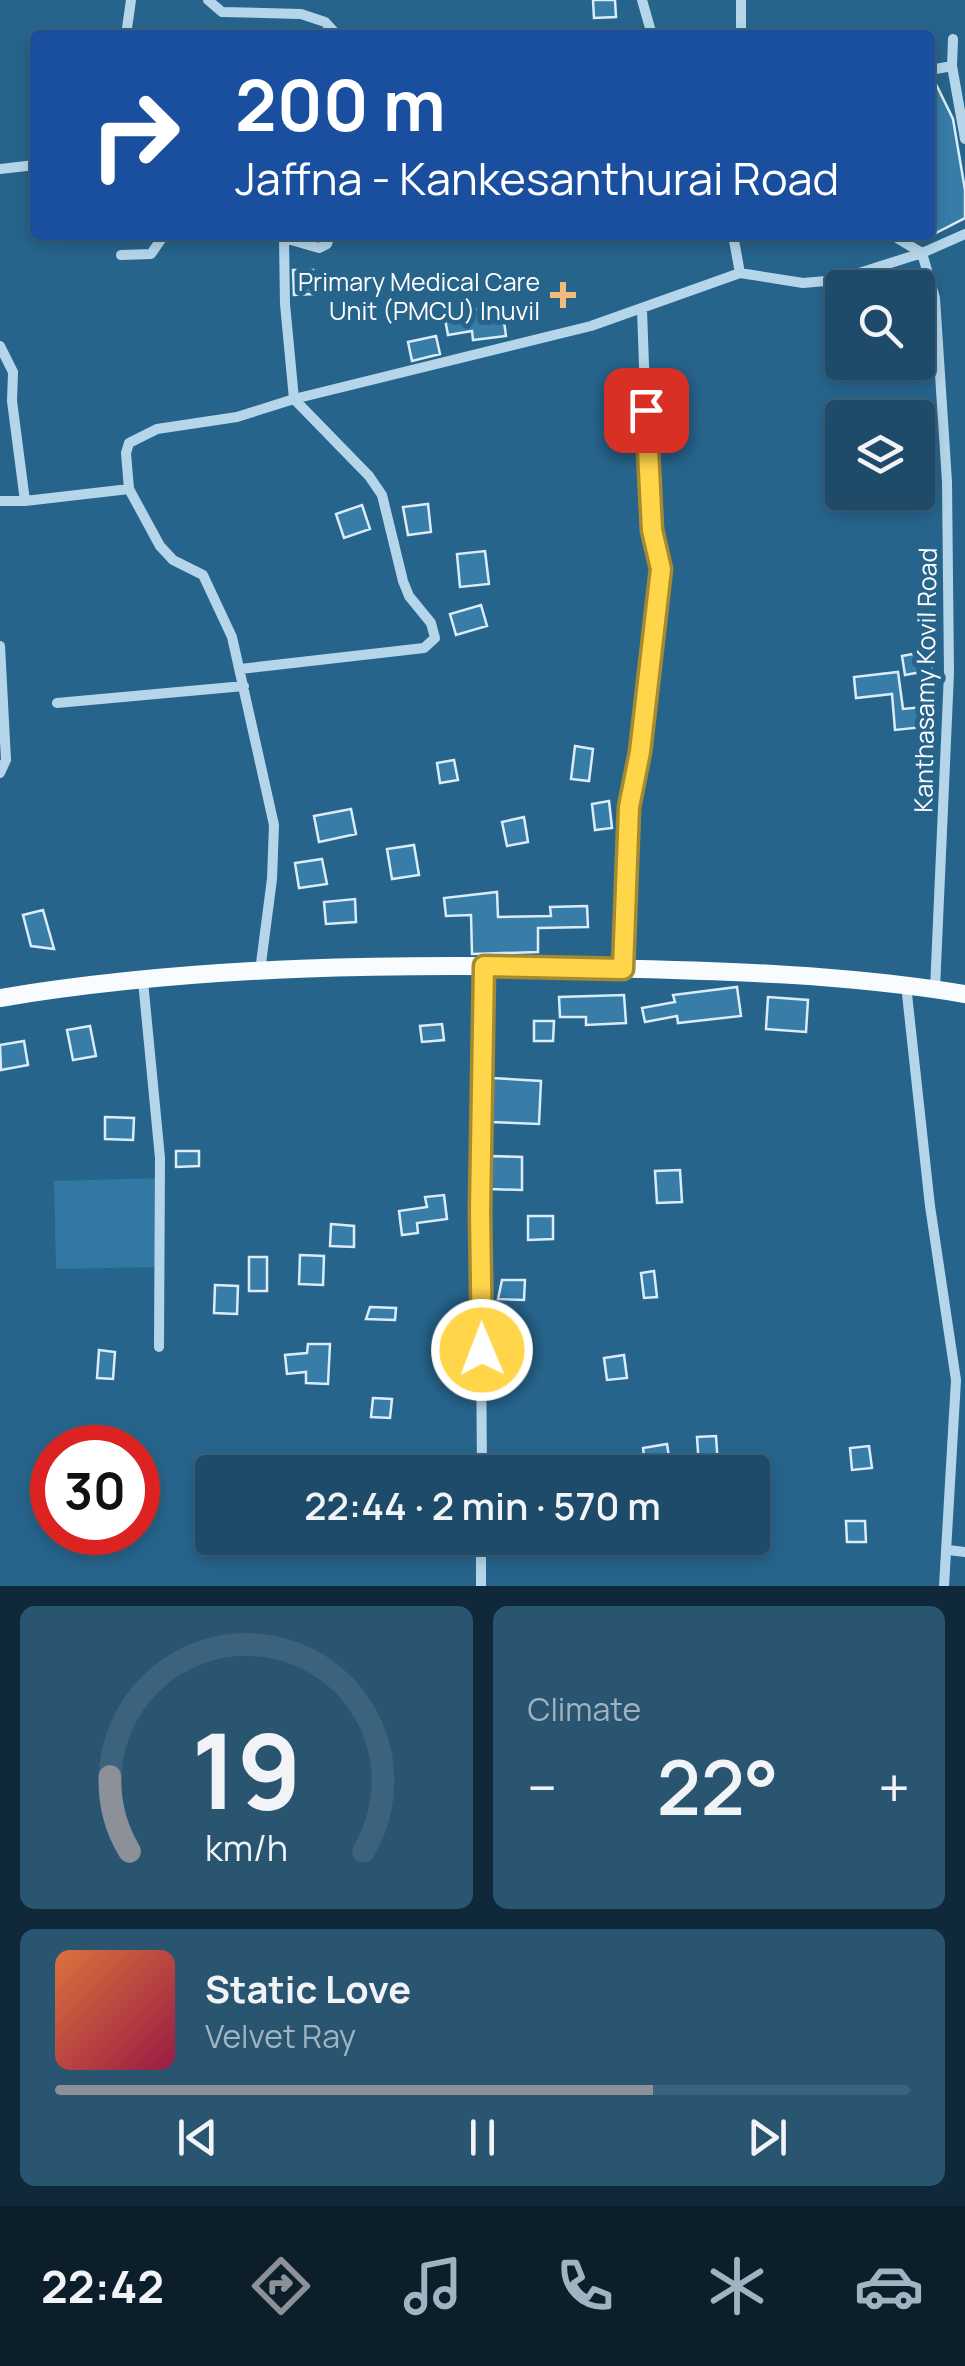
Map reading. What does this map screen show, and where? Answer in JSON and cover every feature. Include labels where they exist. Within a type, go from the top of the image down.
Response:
[{"type":"main road","points":[[0,998],[260,971],[484,966],[795,973],[965,994]]},
{"type":"street","points":[[127,30],[131,0]]},
{"type":"street","points":[[208,0],[222,12],[301,14],[325,22],[332,30]]},
{"type":"street","points":[[642,0],[651,30]]},
{"type":"street","points":[[741,0],[741,30]]},
{"type":"street","points":[[953,39],[952,66],[965,139]]},
{"type":"street","points":[[935,69],[952,66]]},
{"type":"street","points":[[0,169],[30,166]]},
{"type":"street","points":[[260,971],[272,878],[274,824],[240,669],[232,637],[203,575],[172,560],[160,546],[129,489],[129,443],[157,429],[238,417],[590,326],[740,273],[803,284],[837,280],[965,234]]},
{"type":"street","points":[[121,255],[151,254],[161,240]]},
{"type":"street","points":[[240,669],[424,648],[435,638],[431,623],[409,596],[403,581],[382,495],[294,400],[280,240]]},
{"type":"street","points":[[291,240],[319,248],[328,240]]},
{"type":"street","points":[[733,240],[740,273]]},
{"type":"street","points":[[901,240],[922,252]]},
{"type":"street","name":"Kanthasamy Kovil Road","points":[[922,252],[935,298],[947,482],[949,673],[936,990]]},
{"type":"street","points":[[623,969],[629,807],[640,752],[661,569],[652,530],[648,476],[642,310]]},
{"type":"street","points":[[0,346],[13,372],[12,401],[24,501]]},
{"type":"street","points":[[0,501],[129,489]]},
{"type":"street","points":[[0,646],[6,760],[0,772]]},
{"type":"street","points":[[57,703],[244,686]]},
{"type":"street","points":[[482,1455],[484,966]]},
{"type":"street","points":[[143,981],[160,1158],[159,1347]]},
{"type":"street","points":[[906,985],[930,1206],[956,1380],[944,1586]]},
{"type":"street","points":[[948,1550],[965,1552]]},
{"type":"street","points":[[480,1586],[481,1555]]},
{"type":"shaded area","points":[[160,1178],[163,1267],[56,1269],[54,1181]]},
{"type":"building","points":[[593,0],[615,0],[616,17],[594,18]]},
{"type":"building","points":[[935,82],[953,119],[965,190],[965,218],[935,233]]},
{"type":"building","points":[[293,270],[313,270],[314,294],[294,295]]},
{"type":"building","points":[[502,306],[506,336],[473,340],[472,331],[448,335],[445,319],[471,315],[470,310]]},
{"type":"building","points":[[436,336],[440,354],[412,361],[408,342]]},
{"type":"building","points":[[428,504],[431,532],[408,535],[403,507]]},
{"type":"building","points":[[362,505],[370,529],[344,538],[336,514]]},
{"type":"building","points":[[485,551],[489,584],[460,587],[457,554]]},
{"type":"building","points":[[481,605],[487,626],[456,635],[450,614]]},
{"type":"building","points":[[929,651],[932,670],[905,675],[902,656]]},
{"type":"building","points":[[898,672],[903,709],[923,707],[924,727],[895,730],[892,694],[856,698],[854,677]]},
{"type":"building","points":[[575,746],[593,749],[589,781],[571,779]]},
{"type":"building","points":[[454,760],[458,780],[440,783],[437,763]]},
{"type":"building","points":[[609,801],[612,828],[595,830],[592,804]]},
{"type":"building","points":[[351,809],[356,834],[319,842],[314,816]]},
{"type":"building","points":[[524,817],[528,842],[507,846],[502,822]]},
{"type":"building","points":[[414,845],[419,875],[392,879],[387,849]]},
{"type":"building","points":[[322,859],[327,884],[299,888],[295,863]]},
{"type":"building","points":[[497,892],[498,917],[551,916],[550,907],[587,906],[588,927],[538,928],[538,952],[472,954],[471,915],[446,916],[444,898]]},
{"type":"building","points":[[355,899],[356,922],[326,924],[324,902]]},
{"type":"building","points":[[43,910],[54,949],[31,946],[23,915]]},
{"type":"building","points":[[737,987],[741,1016],[678,1023],[677,1016],[645,1022],[642,1008],[675,1002],[673,995]]},
{"type":"building","points":[[624,995],[626,1023],[586,1025],[586,1017],[560,1017],[559,997]]},
{"type":"building","points":[[768,997],[808,1000],[806,1032],[766,1029]]},
{"type":"building","points":[[534,1021],[554,1021],[553,1041],[534,1041]]},
{"type":"building","points":[[442,1024],[444,1040],[422,1042],[420,1026]]},
{"type":"building","points":[[90,1026],[96,1056],[73,1060],[67,1030]]},
{"type":"building","points":[[24,1041],[28,1065],[1,1070],[0,1045]]},
{"type":"building","points":[[492,1078],[541,1081],[539,1124],[490,1122]]},
{"type":"building","points":[[105,1117],[134,1118],[133,1140],[105,1139]]},
{"type":"building","points":[[176,1151],[199,1151],[199,1166],[176,1167]]},
{"type":"building","points":[[490,1156],[522,1157],[522,1190],[489,1189]]},
{"type":"building","points":[[680,1170],[682,1202],[657,1203],[655,1171]]},
{"type":"building","points":[[444,1195],[447,1219],[417,1223],[418,1233],[402,1235],[399,1211],[427,1207],[425,1197]]},
{"type":"building","points":[[528,1216],[553,1216],[553,1239],[528,1240]]},
{"type":"building","points":[[331,1224],[354,1226],[354,1247],[330,1246]]},
{"type":"building","points":[[300,1255],[324,1256],[323,1285],[299,1284]]},
{"type":"building","points":[[249,1257],[267,1257],[267,1291],[249,1291]]},
{"type":"building","points":[[654,1271],[657,1297],[644,1298],[641,1273]]},
{"type":"building","points":[[502,1280],[525,1280],[524,1300],[498,1299]]},
{"type":"building","points":[[215,1285],[238,1286],[237,1314],[214,1313]]},
{"type":"building","points":[[370,1307],[396,1308],[395,1320],[366,1319]]},
{"type":"building","points":[[308,1344],[330,1344],[328,1384],[306,1383],[306,1372],[287,1374],[285,1355],[307,1353]]},
{"type":"building","points":[[99,1350],[115,1352],[113,1379],[97,1378]]},
{"type":"building","points":[[624,1355],[627,1378],[607,1380],[604,1358]]},
{"type":"building","points":[[446,1358],[471,1358],[471,1380],[446,1379]]},
{"type":"building","points":[[373,1398],[392,1399],[390,1418],[371,1417]]},
{"type":"building","points":[[716,1436],[717,1455],[698,1455],[697,1437]]},
{"type":"building","points":[[667,1444],[669,1455],[644,1455],[643,1448]]},
{"type":"building","points":[[869,1446],[872,1468],[852,1470],[850,1448]]},
{"type":"building","points":[[846,1521],[865,1521],[866,1542],[847,1542]]},
{"type":"place","name":"Primary Medical Care Unit (PMCU) Inuvil","points":[[563,295]]},
{"type":"route","points":[[482,1350],[484,966],[623,969],[629,807],[640,752],[661,569],[652,530],[646,410]]}]
